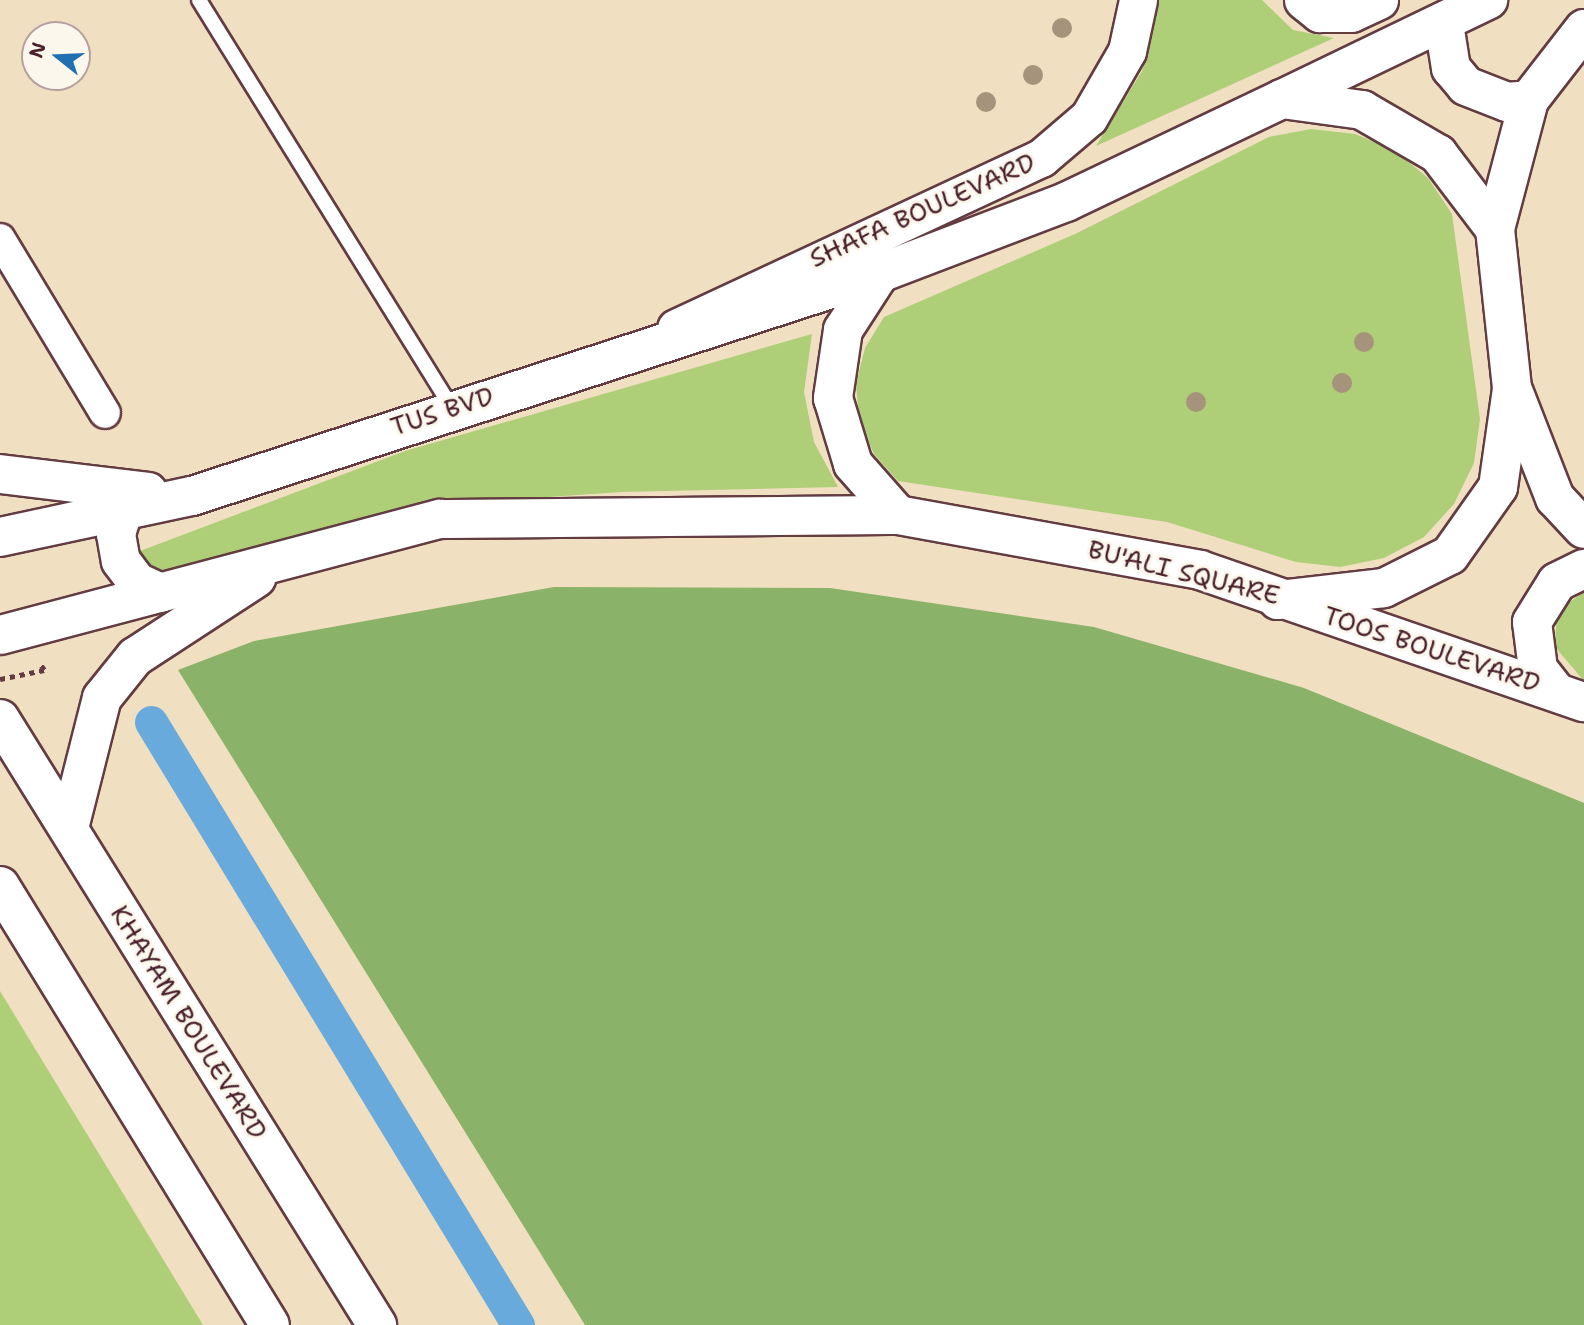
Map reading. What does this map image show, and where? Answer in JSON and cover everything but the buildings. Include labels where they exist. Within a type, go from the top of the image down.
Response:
[{"type":"main road","points":[[898,515],[853,464],[833,398],[843,330],[880,273],[1066,202],[1444,24],[1488,0]]},
{"type":"main road","points":[[1444,24],[1451,68],[1466,86],[1507,102],[1530,100]]},
{"type":"main road","points":[[1495,229],[1530,100],[1584,29]]},
{"type":"main road","points":[[1282,99],[1362,110],[1438,154],[1495,229]]},
{"type":"main road","name":"BU'ALI SQUARE","points":[[898,515],[1200,570],[1278,600],[1384,588],[1450,555],[1498,487],[1513,389],[1495,229]]},
{"type":"main road","name":"TUS BVD","points":[[0,537],[192,496],[452,408],[880,273]]},
{"type":"main road","points":[[1513,389],[1555,498],[1584,529]]},
{"type":"main road","points":[[0,474],[192,496]]},
{"type":"main road","points":[[124,509],[116,534],[121,561],[137,582],[161,593]]},
{"type":"main road","points":[[0,635],[292,555],[440,519],[898,515]]},
{"type":"main road","points":[[69,828],[102,698],[127,667],[292,555]]},
{"type":"main road","points":[[1568,695],[1538,668],[1532,622],[1557,582],[1584,569]]},
{"type":"main road","name":"TOOS BOULEVARD","points":[[1278,600],[1568,695]]},
{"type":"main road","name":"KHAYAM BOULEVARD","points":[[0,719],[377,1325]]},
{"type":"main road","points":[[3,892],[270,1325]]},
{"type":"street","name":"SHAFA BOULEVARD","points":[[634,350],[747,290],[1041,158],[1089,117],[1127,51],[1138,0]]},
{"type":"street","points":[[1303,0],[1319,13],[1351,13],[1379,0]]},
{"type":"street","points":[[0,239],[105,413]]},
{"type":"lane","points":[[199,0],[452,408]]},
{"type":"green space","points":[[1159,0],[1262,0],[1293,30],[1334,38],[1096,146],[1142,71]]},
{"type":"green space","points":[[1311,129],[1355,134],[1394,150],[1428,178],[1452,214],[1480,419],[1474,463],[1454,504],[1424,537],[1384,558],[1340,567],[1296,562],[1167,522],[898,481],[874,454],[859,420],[856,384],[865,348],[884,317],[1075,234],[1269,137]]},
{"type":"green space","points":[[812,334],[804,392],[814,442],[838,487],[622,492],[432,505],[152,575],[140,551],[405,451]]},
{"type":"green space","points":[[554,587],[830,588],[1094,627],[1304,688],[1584,803],[1584,1325],[585,1325],[178,670],[254,641]]},
{"type":"green space","points":[[1584,592],[1584,681],[1555,647],[1557,611]]},
{"type":"green space","points":[[0,991],[203,1325],[0,1325]]},
{"type":"waterway","points":[[151,722],[518,1325]]}]
